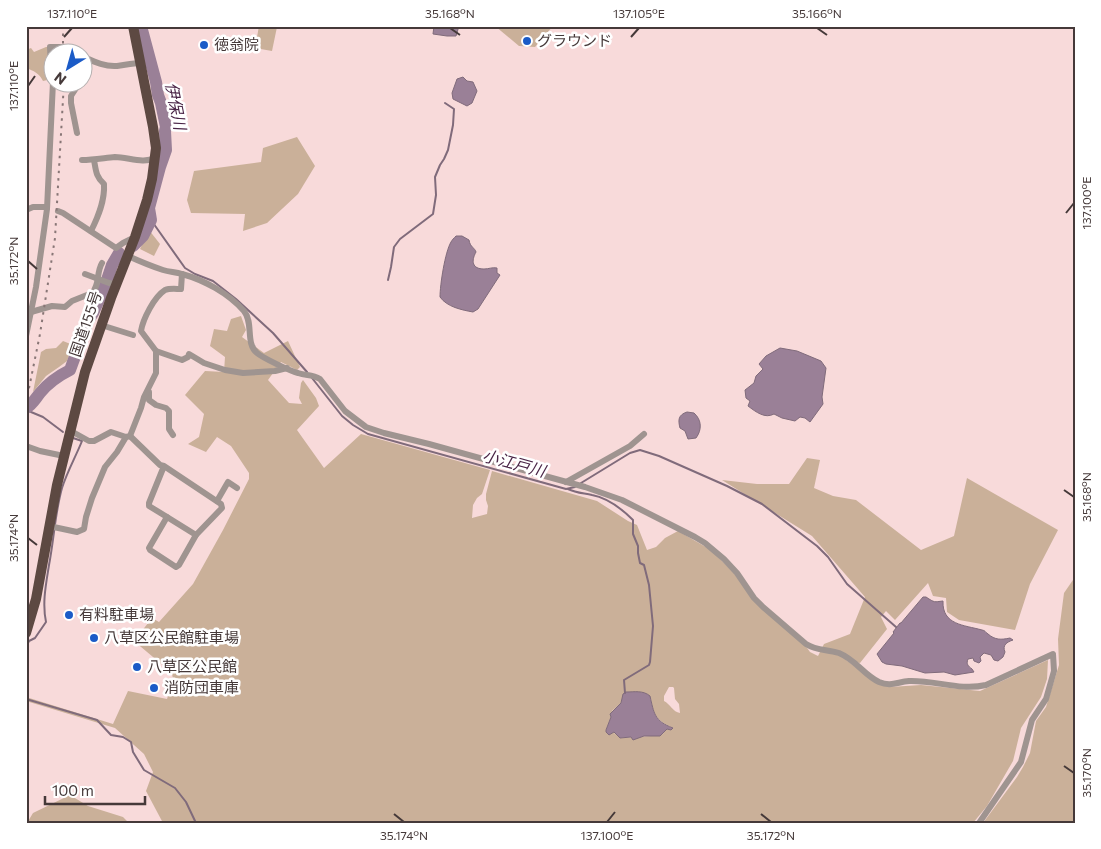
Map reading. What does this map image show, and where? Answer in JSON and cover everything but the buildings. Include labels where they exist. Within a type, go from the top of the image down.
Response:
[{"type":"highway","name":"国道155号","points":[[26,633],[53,527],[64,456],[85,372],[101,326],[107,281],[128,256],[152,180],[156,148],[133,26]]},
{"type":"street","points":[[92,61],[109,66],[141,63]]},
{"type":"street","points":[[26,336],[30,301],[47,209],[52,92]]},
{"type":"street","points":[[74,92],[71,96],[71,103],[77,133]]},
{"type":"street","points":[[82,160],[114,157],[145,161],[155,158]]},
{"type":"street","points":[[91,232],[100,213],[105,190],[104,184],[97,175],[94,160]]},
{"type":"street","points":[[26,210],[34,207],[46,207]]},
{"type":"street","points":[[58,211],[116,248],[135,236]]},
{"type":"street","points":[[128,256],[165,270],[203,281],[236,303],[246,313],[253,349],[259,355],[296,373],[314,375],[320,379],[346,411],[366,427],[585,486],[622,500],[705,543],[737,573],[754,598],[806,644],[812,648],[838,653],[852,660],[871,677],[880,682],[890,685],[916,681],[955,687],[979,687],[1053,654],[1054,671],[1046,699],[1032,720],[1021,762],[979,823]]},
{"type":"street","points":[[102,263],[99,270],[107,281]]},
{"type":"street","points":[[85,274],[107,281]]},
{"type":"street","points":[[182,274],[181,289],[169,289],[161,294],[153,303],[142,325],[141,331],[156,351],[180,360],[189,354],[213,367],[243,373],[275,371],[287,368]]},
{"type":"street","points":[[29,311],[52,306],[64,307],[72,301],[95,292],[107,281]]},
{"type":"street","points":[[101,326],[133,335]]},
{"type":"street","points":[[53,527],[77,532],[84,529],[92,498],[105,467],[128,437],[156,373],[156,351]]},
{"type":"street","points":[[149,388],[149,400],[156,406],[166,408],[169,411],[169,429],[173,435]]},
{"type":"street","points":[[71,431],[89,442],[111,432],[128,437],[160,464],[221,504],[222,508],[196,535],[179,566],[176,567],[150,550],[167,518]]},
{"type":"street","points":[[569,483],[630,446],[644,434]]},
{"type":"street","points":[[26,446],[64,456]]},
{"type":"street","points":[[164,466],[149,506],[196,535]]},
{"type":"street","points":[[217,501],[228,482],[237,488]]},
{"type":"shaded area","points":[[259,26],[277,27],[272,51],[255,48]]},
{"type":"shaded area","points":[[434,26],[459,26],[456,36],[447,36],[433,34]]},
{"type":"shaded area","name":"グラウンド","points":[[495,26],[553,26],[535,47],[519,46]]},
{"type":"shaded area","points":[[31,48],[34,52],[42,49],[42,79],[36,73],[26,68],[26,50]]},
{"type":"shaded area","points":[[463,77],[467,81],[473,82],[477,91],[472,103],[467,106],[453,99],[452,93],[457,79]]},
{"type":"shaded area","points":[[297,137],[315,166],[298,194],[267,223],[243,231],[245,214],[191,213],[187,200],[194,171],[261,162],[263,148]]},
{"type":"shaded area","points":[[149,230],[160,244],[154,256],[140,249]]},
{"type":"shaded area","points":[[456,236],[462,236],[469,240],[475,249],[473,261],[477,268],[497,268],[497,273],[500,275],[478,309],[473,312],[451,306],[440,297],[447,253],[451,242]]},
{"type":"shaded area","points":[[241,316],[246,330],[242,337],[264,353],[288,341],[300,367],[297,370],[281,362],[268,380],[289,403],[302,404],[299,398],[303,380],[316,398],[319,406],[297,430],[324,468],[361,434],[490,470],[482,494],[473,505],[472,518],[487,514],[486,494],[492,471],[597,501],[637,525],[647,550],[656,547],[665,538],[678,531],[711,550],[734,573],[755,602],[805,645],[810,652],[818,656],[824,644],[850,634],[865,597],[812,536],[722,480],[757,484],[789,484],[807,458],[820,460],[814,488],[833,496],[856,500],[921,550],[954,536],[967,478],[1058,530],[1030,584],[1015,630],[959,620],[947,612],[946,598],[933,596],[928,583],[895,620],[886,611],[881,617],[887,629],[860,663],[846,660],[879,684],[890,687],[921,685],[980,691],[1048,660],[1047,679],[1041,697],[1021,728],[1013,761],[987,806],[973,823],[163,823],[146,791],[153,772],[144,754],[115,728],[26,701],[26,697],[113,724],[128,691],[167,699],[173,680],[172,673],[134,641],[152,618],[159,622],[193,584],[249,479],[249,473],[231,446],[217,437],[206,452],[188,444],[199,437],[204,414],[185,395],[205,371],[224,372],[225,357],[210,346],[214,329],[227,331],[231,319]],"holes":[[[669,687],[674,688],[675,699],[679,704],[680,713],[664,701],[664,696]],[[623,698],[651,699],[653,710],[657,717],[673,728],[665,730],[663,734],[622,738],[613,732],[610,734],[606,732],[612,711],[621,703]]]},
{"type":"shaded area","points":[[63,341],[73,345],[67,361],[46,376],[33,392],[41,352],[46,349],[56,348]]},
{"type":"shaded area","points":[[780,348],[797,351],[821,361],[826,368],[822,397],[823,404],[810,422],[800,417],[795,421],[774,414],[767,416],[748,406],[750,401],[746,398],[745,390],[754,383],[756,376],[763,369],[759,364],[766,356]]},
{"type":"shaded area","points":[[687,412],[694,413],[700,422],[696,438],[688,439],[685,431],[680,428],[679,418]]},
{"type":"shaded area","points":[[1075,577],[1075,823],[983,823],[1017,777],[1030,753],[1036,721],[1046,707],[1059,665],[1058,639],[1064,593]]},
{"type":"shaded area","points":[[923,597],[934,602],[943,601],[946,615],[955,623],[984,631],[996,638],[1010,638],[1013,640],[1005,646],[1003,657],[998,661],[994,660],[991,655],[984,653],[980,657],[981,661],[979,663],[974,661],[973,658],[968,659],[968,665],[974,672],[955,675],[944,672],[925,673],[882,662],[877,654],[900,623]]},
{"type":"shaded area","points":[[626,692],[641,692],[650,696],[658,719],[673,728],[671,730],[667,729],[660,736],[644,736],[633,740],[631,737],[620,738],[614,732],[609,735],[606,730],[611,717],[610,714],[621,703],[623,694]]},
{"type":"shaded area","points":[[70,795],[88,806],[123,817],[129,823],[27,823],[33,813]]},
{"type":"waterway","points":[[26,29],[30,26]]},
{"type":"waterway","name":"伊保川","points":[[133,246],[143,236],[151,220],[149,208],[166,150],[166,127],[141,26]]},
{"type":"waterway","points":[[388,280],[394,247],[400,239],[433,214],[436,195],[435,177],[448,150],[453,125],[454,109],[445,103]]},
{"type":"waterway","name":"小江戸川","points":[[151,220],[185,268],[213,281],[236,299],[273,333],[307,372]]},
{"type":"waterway","name":"伊保川","points":[[26,408],[50,382],[70,370],[88,321],[119,253]]},
{"type":"waterway","name":"小江戸川","points":[[312,378],[342,416],[368,434],[566,489],[575,487]]},
{"type":"waterway","points":[[27,408],[63,432]]},
{"type":"waterway","points":[[26,647],[46,622],[45,594],[58,507],[64,482],[82,441],[73,438]]},
{"type":"waterway","name":"小江戸川","points":[[581,483],[630,453],[640,450],[659,456],[727,486],[762,504],[817,546],[828,557],[847,584],[896,627]]},
{"type":"waterway","points":[[568,489],[609,501],[633,520],[633,534],[638,546],[640,563],[644,565],[649,585],[653,626],[649,665],[624,680],[625,693]]},
{"type":"waterway","points":[[26,699],[97,720],[111,735],[123,737],[131,742],[133,752],[144,770],[175,788],[186,802],[196,823]]},
{"type":"railway","points":[[63,26],[63,42]]},
{"type":"railway","points":[[26,403],[40,334],[55,238],[63,92]]},
{"type":"place","name":"グラウンド","points":[[527,41]]},
{"type":"place","name":"徳翁院","points":[[204,45]]},
{"type":"place","name":"有料駐車場","points":[[69,615]]},
{"type":"place","name":"八草区公民館駐車場","points":[[94,638]]},
{"type":"place","name":"八草区公民館","points":[[137,667]]},
{"type":"place","name":"消防団車庫","points":[[154,688]]}]
